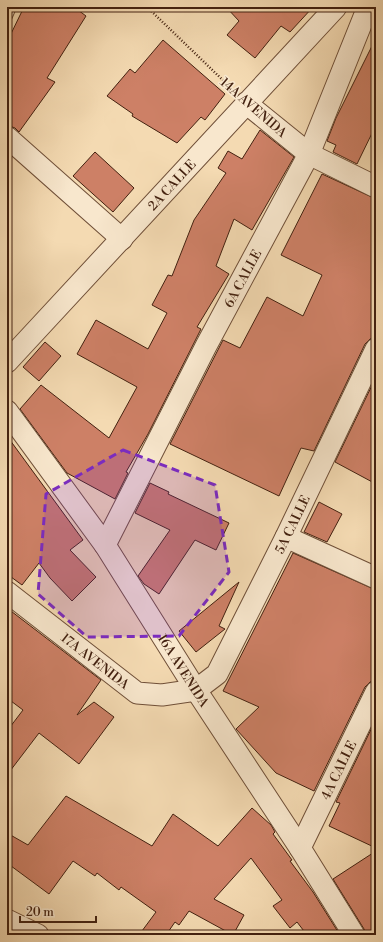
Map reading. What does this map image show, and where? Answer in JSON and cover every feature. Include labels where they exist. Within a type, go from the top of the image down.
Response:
[{"type":"street","name":"2A CALLE","points":[[7,362],[336,7]]},
{"type":"street","name":"6A CALLE","points":[[105,545],[206,346],[309,154],[368,7]]},
{"type":"street","name":"14A AVENIDA","points":[[246,103],[309,154],[376,187]]},
{"type":"street","points":[[7,137],[122,239]]},
{"type":"street","name":"5A CALLE","points":[[196,690],[217,674],[286,537],[376,349]]},
{"type":"street","name":"16A AVENIDA","points":[[7,411],[105,545],[196,690],[300,848],[354,935]]},
{"type":"street","points":[[286,537],[376,578]]},
{"type":"street","name":"17A AVENIDA","points":[[7,592],[136,693],[162,695],[196,690]]},
{"type":"street","name":"4A CALLE","points":[[300,848],[376,692]]},
{"type":"street","points":[[7,920],[38,935]]},
{"type":"lane","points":[[7,16],[11,7]]},
{"type":"path","name":"14A AVENIDA","points":[[147,7],[246,103]]},
{"type":"highlighted area","points":[[123,450],[215,485],[229,572],[179,636],[87,637],[38,594],[46,494]]},
{"type":"building","points":[[24,7],[74,7],[86,16],[47,78],[55,82],[19,132],[15,128],[7,125],[7,42]]},
{"type":"building","points":[[226,7],[313,7],[290,32],[281,26],[255,58],[227,35],[239,21]]},
{"type":"building","points":[[376,38],[376,125],[357,164],[333,152],[336,145],[327,141],[336,118]]},
{"type":"building","points":[[163,40],[225,94],[205,120],[201,117],[177,143],[132,116],[133,114],[107,96],[130,69],[135,73]]},
{"type":"building","points":[[260,130],[294,157],[252,230],[234,219],[216,266],[229,274],[197,327],[201,329],[148,434],[126,472],[128,473],[115,499],[67,473],[20,409],[41,385],[109,438],[137,387],[77,354],[96,320],[148,349],[167,313],[152,305],[168,275],[172,276],[194,220],[226,173],[218,168],[228,151],[242,159]]},
{"type":"building","points":[[95,152],[134,188],[113,212],[73,176]]},
{"type":"building","points":[[322,174],[376,199],[376,337],[370,339],[365,344],[314,451],[301,448],[279,496],[170,444],[223,340],[240,348],[267,297],[303,316],[322,275],[281,255]]},
{"type":"building","points":[[45,342],[61,356],[39,381],[23,367]]},
{"type":"building","points":[[376,377],[376,484],[335,462]]},
{"type":"building","points":[[7,436],[83,540],[70,550],[96,577],[72,601],[50,578],[39,563],[22,585],[7,574]]},
{"type":"building","points":[[150,483],[169,492],[168,494],[229,523],[216,550],[195,540],[159,594],[144,584],[138,576],[170,530],[135,513]]},
{"type":"building","points":[[319,502],[342,514],[327,542],[304,532]]},
{"type":"building","points":[[293,553],[376,590],[376,680],[370,682],[365,687],[314,791],[276,773],[236,729],[259,707],[223,691]]},
{"type":"building","points":[[239,582],[219,626],[225,629],[196,652],[179,631]]},
{"type":"building","points":[[7,608],[101,680],[77,715],[94,702],[114,717],[79,764],[39,733],[7,775],[7,731],[23,710],[7,698]]},
{"type":"building","points":[[376,719],[376,848],[329,826],[340,803],[336,802]]},
{"type":"building","points":[[66,796],[152,846],[173,814],[218,846],[252,808],[271,825],[275,832],[273,834],[292,860],[290,861],[313,892],[340,935],[307,935],[297,922],[290,928],[273,906],[282,900],[251,858],[214,899],[244,915],[233,935],[189,911],[179,925],[175,922],[166,935],[139,935],[156,912],[121,887],[119,890],[97,873],[95,876],[73,861],[49,894],[7,863],[7,833],[28,845]]},
{"type":"building","points":[[376,851],[376,935],[366,935],[364,929],[333,879]]}]
